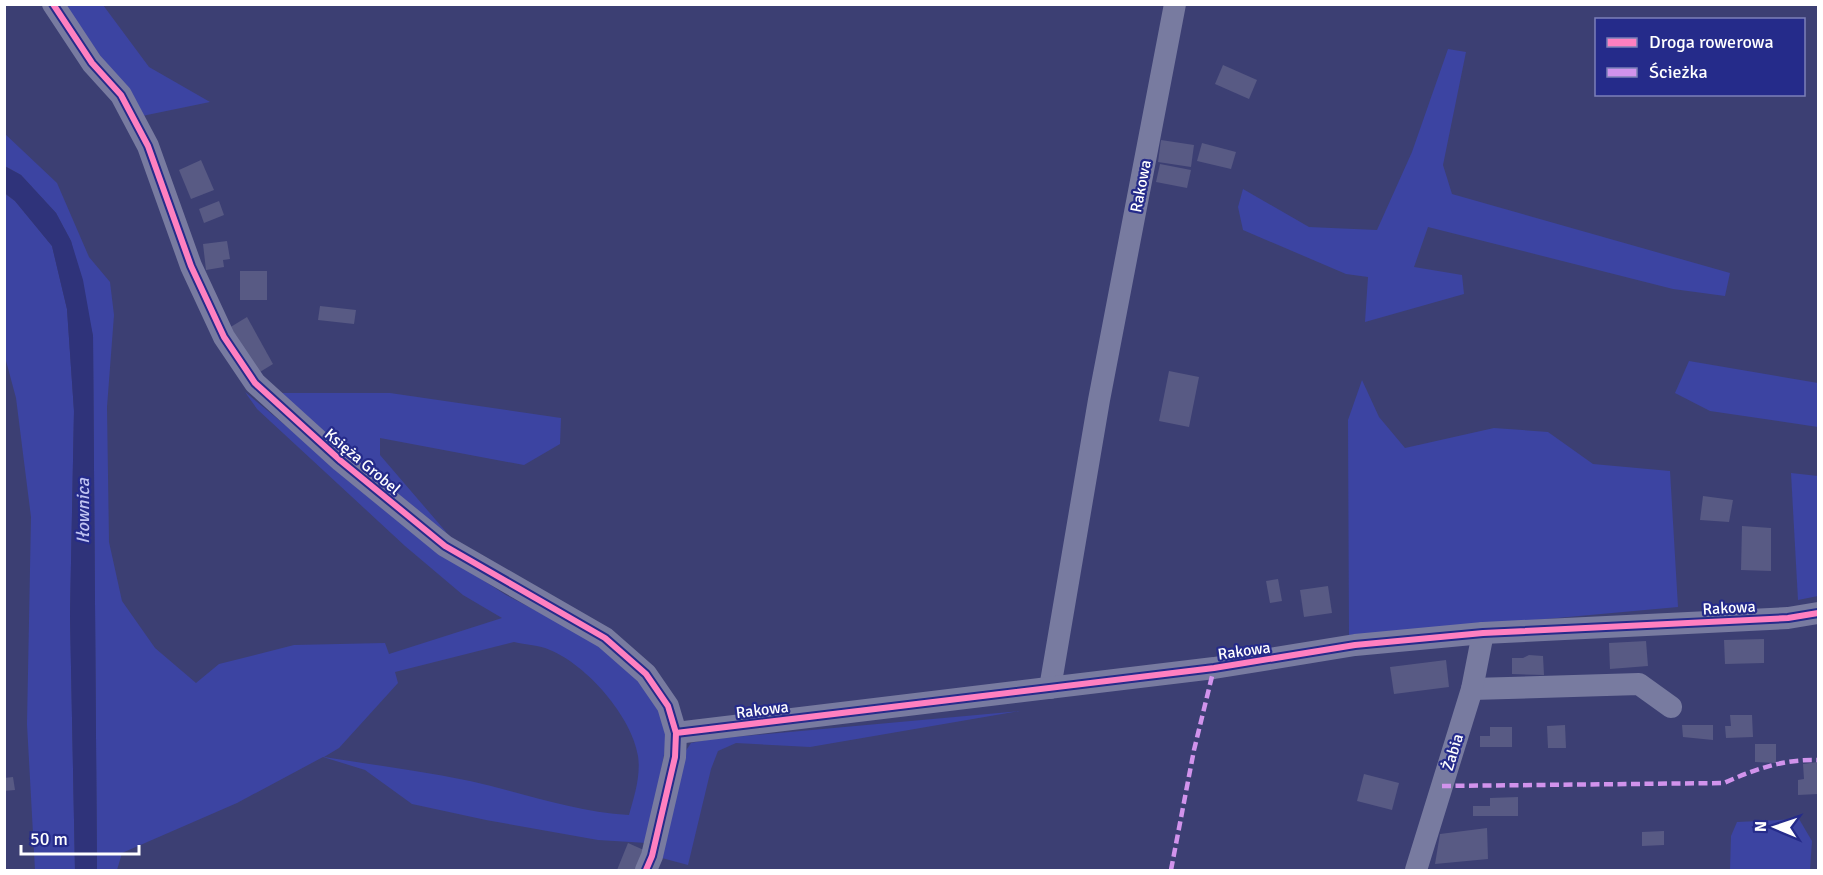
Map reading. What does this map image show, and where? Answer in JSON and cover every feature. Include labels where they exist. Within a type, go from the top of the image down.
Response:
[{"type":"street","name":"Księża Grobel","points":[[53,4],[93,63],[121,95],[148,146],[191,266],[224,337],[255,383],[341,461],[444,546],[605,638],[646,674],[668,706],[676,733],[675,758],[652,856],[646,870]]},
{"type":"street","name":"Rakowa","points":[[1050,688],[1099,400],[1176,4]]},
{"type":"street","name":"Rakowa","points":[[676,733],[1214,668],[1355,645],[1483,633],[1788,618],[1818,613]]},
{"type":"street","name":"Żabia","points":[[1416,870],[1472,690],[1483,633]]},
{"type":"street","points":[[1472,690],[1639,684],[1671,707]]},
{"type":"shaded area","points":[[65,5],[103,5],[149,67],[210,102],[142,116]]},
{"type":"shaded area","points":[[1448,49],[1466,52],[1443,165],[1452,194],[1730,273],[1725,296],[1673,289],[1428,227],[1414,267],[1462,275],[1464,294],[1365,322],[1368,277],[1346,274],[1243,230],[1238,207],[1243,189],[1309,227],[1377,230],[1412,152]]},
{"type":"shaded area","points":[[4,133],[57,183],[89,257],[110,282],[114,315],[107,407],[109,542],[122,601],[155,648],[196,683],[219,664],[294,645],[385,643],[389,654],[502,618],[463,595],[405,546],[257,409],[245,392],[441,553],[506,595],[600,644],[641,679],[662,710],[668,734],[647,843],[598,840],[412,804],[365,770],[323,757],[237,803],[122,853],[117,870],[97,870],[93,336],[71,241],[56,213],[21,175],[5,166]],"holes":[[[514,642],[546,648],[564,657],[593,680],[617,709],[634,741],[639,764],[638,779],[629,815],[568,806],[452,777],[324,757],[339,748],[398,683],[395,672]]]},
{"type":"shaded area","points":[[4,193],[15,201],[52,246],[67,309],[74,411],[70,615],[75,870],[35,870],[27,724],[31,517],[16,398],[5,357]]},
{"type":"shaded area","points":[[1689,361],[1818,383],[1818,427],[1710,411],[1675,393]]},
{"type":"shaded area","points":[[1362,380],[1379,417],[1405,448],[1494,428],[1548,432],[1593,464],[1670,471],[1678,607],[1349,637],[1348,420]]},
{"type":"shaded area","points":[[270,393],[390,393],[561,418],[560,444],[524,465],[380,438],[380,455],[447,533],[386,489]]},
{"type":"shaded area","points":[[1791,473],[1818,476],[1818,596],[1798,600]]},
{"type":"shaded area","points":[[1020,711],[810,747],[736,743],[718,751],[711,769],[688,865],[658,857],[685,752],[691,743],[711,739]]},
{"type":"shaded area","points":[[1799,819],[1812,841],[1810,870],[1730,870],[1731,836],[1737,822]]},
{"type":"water","name":"Iłownica","points":[[4,166],[21,175],[56,213],[71,241],[83,280],[93,336],[97,870],[75,870],[70,615],[74,411],[67,309],[52,246],[15,201],[5,193]]},
{"type":"building","points":[[1223,65],[1257,80],[1249,99],[1215,84]]},
{"type":"building","points":[[1161,140],[1194,145],[1191,167],[1158,162]]},
{"type":"building","points":[[1202,143],[1236,152],[1231,169],[1197,161]]},
{"type":"building","points":[[201,160],[214,190],[191,199],[179,170]]},
{"type":"building","points":[[1160,164],[1191,170],[1187,188],[1156,182]]},
{"type":"building","points":[[219,201],[224,215],[204,223],[199,209]]},
{"type":"building","points":[[227,241],[230,259],[223,260],[224,267],[206,270],[203,244]]},
{"type":"building","points":[[240,271],[267,271],[267,300],[240,300]]},
{"type":"building","points":[[320,306],[356,310],[354,324],[318,320]]},
{"type":"building","points":[[247,317],[273,364],[255,375],[229,328]]},
{"type":"building","points":[[1169,371],[1199,377],[1189,427],[1159,421]]},
{"type":"building","points":[[1703,496],[1733,500],[1729,522],[1700,520]]},
{"type":"building","points":[[1742,526],[1771,528],[1771,571],[1741,570]]},
{"type":"building","points":[[1278,579],[1282,601],[1270,603],[1266,581]]},
{"type":"building","points":[[1328,586],[1332,613],[1304,617],[1300,590]]},
{"type":"building","points":[[1764,639],[1764,663],[1725,664],[1724,640]]},
{"type":"building","points":[[1646,641],[1648,666],[1610,669],[1609,643]]},
{"type":"building","points":[[1529,655],[1543,656],[1544,675],[1512,674],[1512,658],[1523,658]]},
{"type":"building","points":[[1446,660],[1449,687],[1394,694],[1390,667]]},
{"type":"building","points":[[1730,715],[1752,715],[1753,737],[1726,738],[1725,726],[1731,726]]},
{"type":"building","points":[[1565,725],[1566,748],[1548,748],[1547,726]]},
{"type":"building","points":[[1682,725],[1713,725],[1713,740],[1683,737]]},
{"type":"building","points":[[1490,727],[1512,727],[1512,747],[1480,747],[1480,736],[1490,736]]},
{"type":"building","points":[[1755,744],[1776,744],[1776,763],[1755,762]]},
{"type":"building","points":[[1818,762],[1818,794],[1798,795],[1798,780],[1804,779],[1803,764]]},
{"type":"building","points":[[1364,774],[1399,783],[1392,810],[1357,801]]},
{"type":"building","points":[[13,777],[15,790],[4,791],[4,778]]},
{"type":"building","points":[[1518,797],[1518,816],[1473,816],[1473,806],[1490,806],[1490,798]]},
{"type":"building","points":[[1487,828],[1488,859],[1435,864],[1440,834]]},
{"type":"building","points":[[1664,831],[1664,845],[1642,846],[1642,832]]},
{"type":"building","points":[[628,843],[646,851],[638,870],[617,870]]},
{"type":"marked path","points":[[1171,870],[1194,750],[1214,668]]},
{"type":"marked path","points":[[1442,786],[1724,783],[1770,766],[1793,761],[1818,760]]},
{"type":"cycle path","points":[[53,4],[92,63],[121,95],[148,146],[191,266],[224,337],[255,383],[341,461],[445,546],[605,638],[646,674],[668,706],[676,733],[675,757],[652,856],[646,870]]},
{"type":"cycle path","points":[[676,733],[1214,668],[1355,645],[1483,633],[1788,618],[1818,613]]}]
